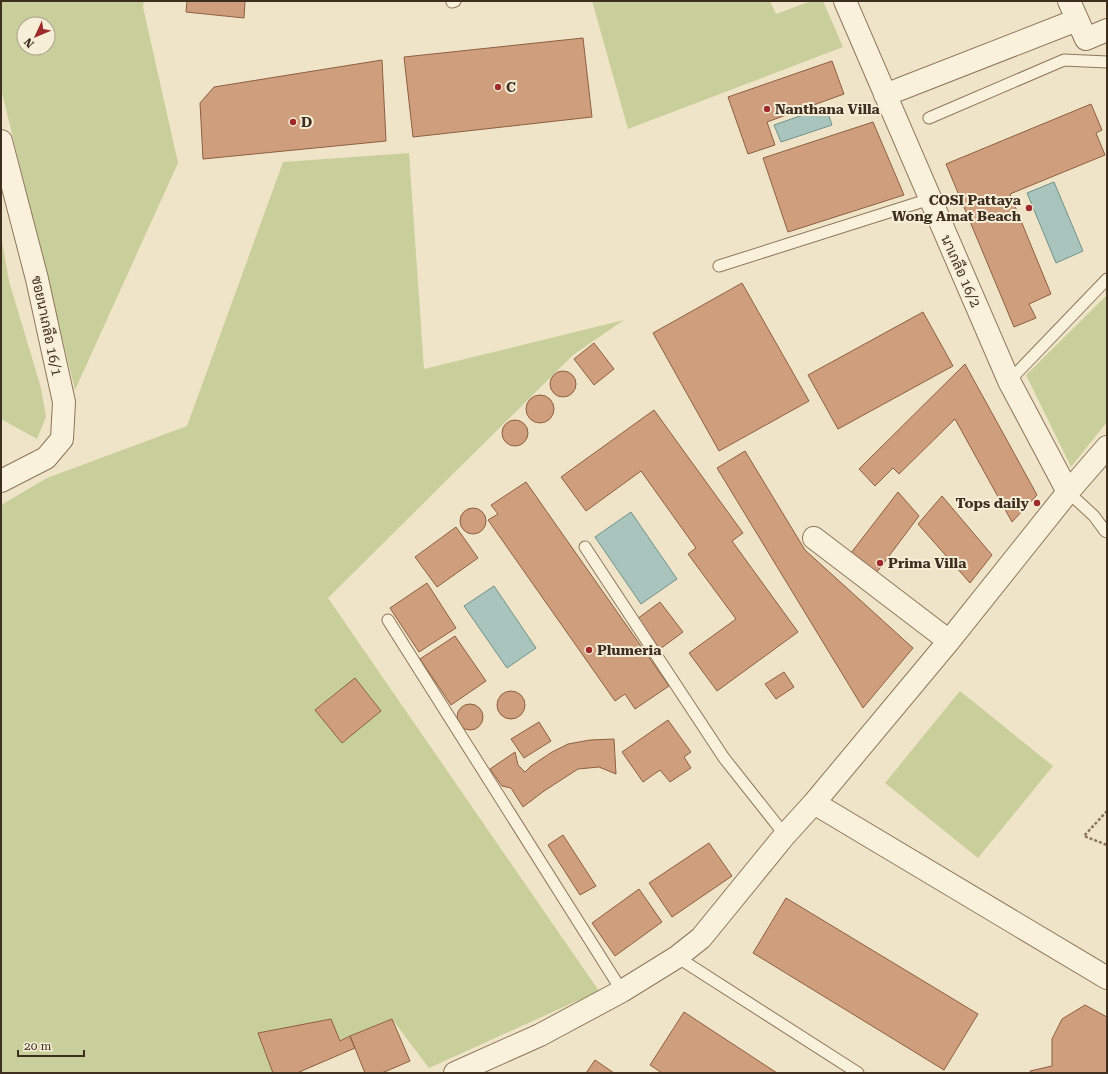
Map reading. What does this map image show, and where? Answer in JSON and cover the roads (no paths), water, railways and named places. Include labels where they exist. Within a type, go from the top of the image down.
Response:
[{"type":"street","name":"นาเกลือ 16/2","points":[[846,1],[885,95],[1009,381],[1068,492]]},
{"type":"street","points":[[885,95],[1077,20],[1107,30]]},
{"type":"street","name":"ซอยนาเกลือ 16/1","points":[[1,141],[37,279],[64,402],[62,439],[46,458],[1,481]]},
{"type":"street","points":[[455,1073],[540,1035],[622,992],[677,957],[701,938],[785,835],[814,803],[949,641],[1068,492],[1107,447]]},
{"type":"street","points":[[814,538],[949,641]]},
{"type":"street","points":[[814,803],[1107,978]]},
{"type":"lane","points":[[929,118],[1064,60],[1107,62]]},
{"type":"lane","points":[[719,266],[930,199]]},
{"type":"lane","points":[[1009,381],[1107,278]]},
{"type":"lane","points":[[1068,492],[1094,516],[1104,531],[1107,532]]},
{"type":"lane","points":[[585,547],[724,758],[785,835]]},
{"type":"lane","points":[[388,620],[622,992]]},
{"type":"lane","points":[[677,957],[858,1073]]},
{"type":"water","points":[[826,107],[832,125],[781,142],[774,125]]},
{"type":"water","points":[[1054,182],[1083,251],[1056,263],[1027,193]]},
{"type":"water","points":[[631,512],[677,579],[641,604],[595,537]]},
{"type":"water","points":[[494,586],[536,648],[507,668],[464,606]]},
{"type":"place","name":"C","points":[[498,87]]},
{"type":"place","name":"Nanthana Villa","points":[[767,109]]},
{"type":"place","name":"D","points":[[293,122]]},
{"type":"place","name":"COSI Pattaya Wong Amat Beach","points":[[1029,208]]},
{"type":"place","name":"Tops daily","points":[[1037,503]]},
{"type":"place","name":"Prima Villa","points":[[880,563]]},
{"type":"place","name":"Plumeria","points":[[589,650]]}]
